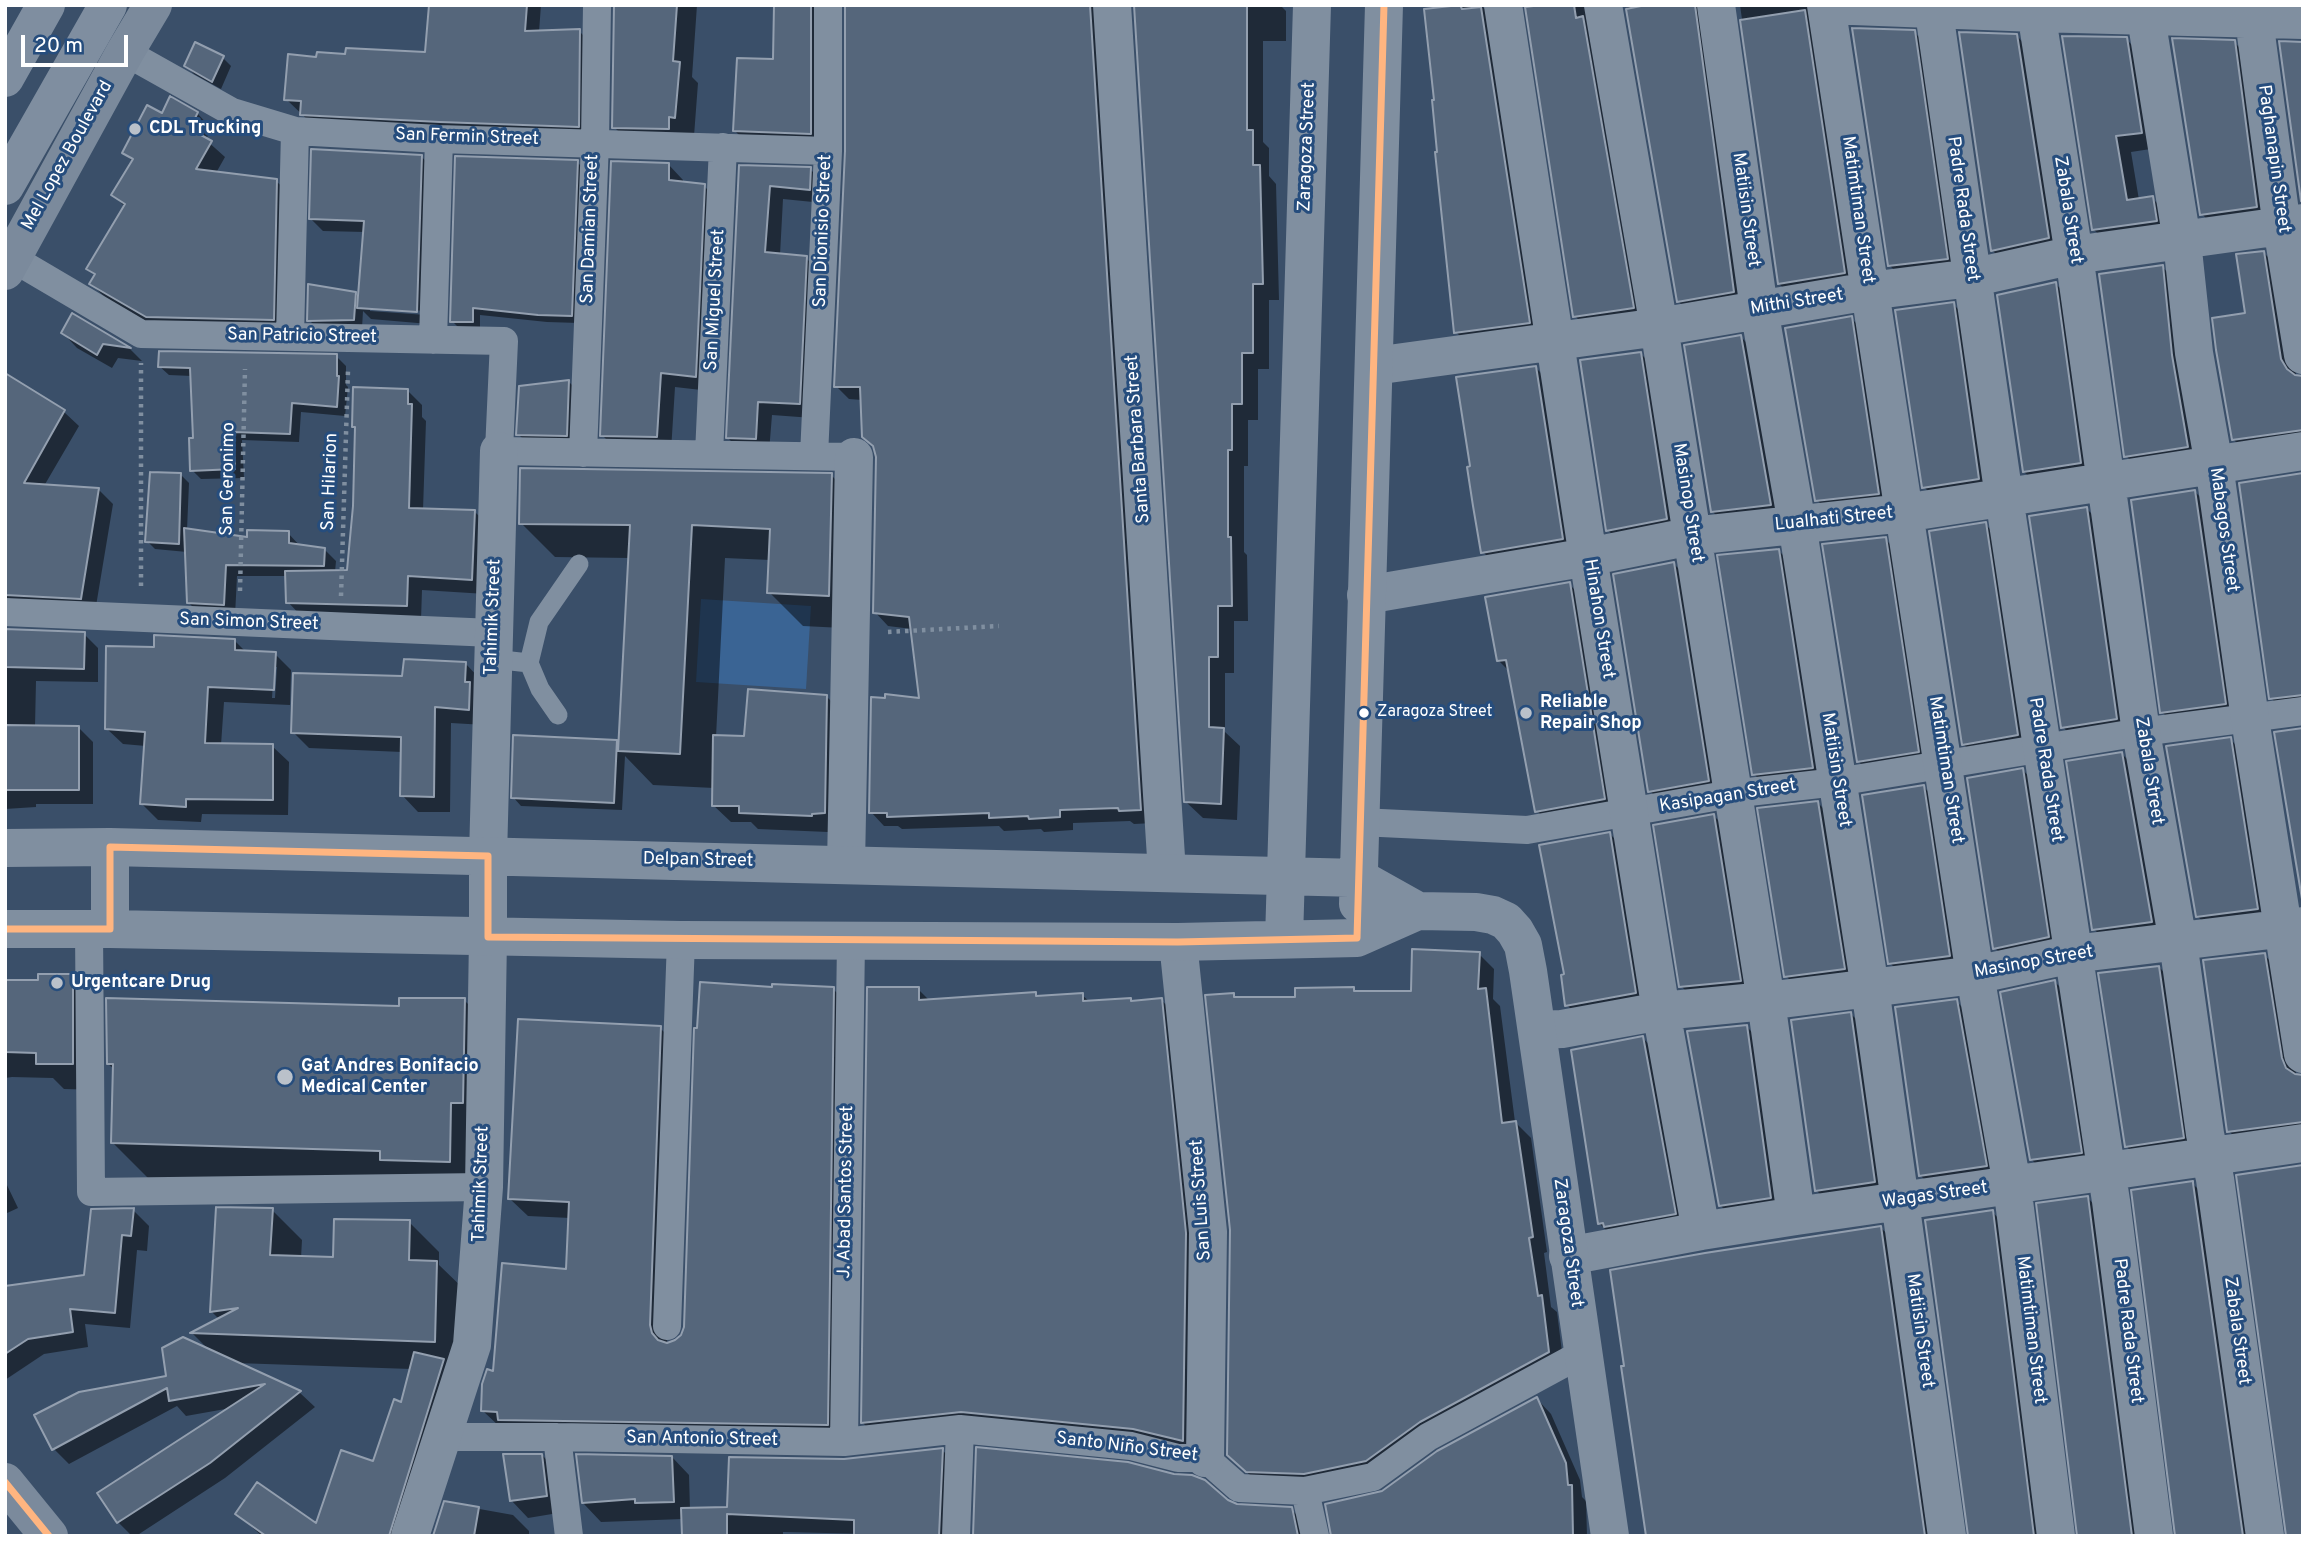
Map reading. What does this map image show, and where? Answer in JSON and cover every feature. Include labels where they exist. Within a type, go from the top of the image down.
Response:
[{"type":"highway","points":[[5,78],[46,5]]},
{"type":"highway","points":[[5,186],[108,5]]},
{"type":"main road","name":"Mel Lopez Boulevard","points":[[9,265],[153,5]]},
{"type":"main road","points":[[5,1482],[49,1536]]},
{"type":"street","name":"San Damian Street","points":[[583,453],[595,142],[597,5]]},
{"type":"street","name":"San Dionisio Street","points":[[814,456],[828,150],[828,5]]},
{"type":"street","name":"Santa Barbara Street","points":[[1112,5],[1167,873]]},
{"type":"street","name":"Zaragoza Street","points":[[1312,5],[1284,939],[1357,938],[1418,911],[1493,915],[1506,920],[1516,931],[1523,946],[1537,1030],[1610,1536]]},
{"type":"street","points":[[1357,938],[1384,5]]},
{"type":"street","name":"Hinahon Street","points":[[1503,5],[1629,813],[1701,1231]]},
{"type":"street","name":"Masinop Street","points":[[1603,5],[1659,327],[1731,794],[1766,1001],[1796,1216]]},
{"type":"street","name":"Matiisin Street","points":[[1716,5],[1759,309],[1797,524],[1870,988],[1947,1536]]},
{"type":"street","points":[[1827,5],[2253,12],[2303,20]]},
{"type":"street","name":"Matimtiman Street","points":[[1827,5],[1976,975],[2012,1185],[2056,1536]]},
{"type":"street","name":"Padre Rada Street","points":[[1933,7],[1971,278],[2106,1171],[2154,1536]]},
{"type":"street","name":"Zabala Street","points":[[2036,9],[2074,255],[2141,732],[2178,942],[2265,1536]]},
{"type":"street","name":"Mabagos Street","points":[[2145,10],[2182,241],[2194,353],[2214,465],[2250,719],[2293,928],[2303,1054]]},
{"type":"street","name":"Paghanapin Street","points":[[2253,12],[2292,225],[2303,355]]},
{"type":"street","name":"San Fermin Street","points":[[125,52],[232,112],[295,131],[439,139],[828,150]]},
{"type":"street","points":[[290,337],[295,131]]},
{"type":"street","points":[[433,340],[439,139]]},
{"type":"street","name":"San Miguel Street","points":[[709,454],[723,146]]},
{"type":"street","name":"Mithi Street","points":[[1374,366],[1659,327],[1869,291],[1971,278],[2074,255],[2292,225]]},
{"type":"street","name":"San Patricio Street","points":[[9,265],[141,334],[504,341],[499,451]]},
{"type":"street","points":[[499,451],[854,457],[846,865]]},
{"type":"street","name":"Tahimik Street","points":[[410,1536],[472,1345],[484,1187],[488,856],[505,651],[499,451]]},
{"type":"street","name":"Lualhati Street","points":[[1366,595],[1588,557],[1692,536],[1904,513],[2303,452]]},
{"type":"street","name":"San Simon Street","points":[[5,612],[340,626],[505,651]]},
{"type":"street","name":"Kasipagan Street","points":[[1360,822],[1527,830],[1731,794],[1837,782],[2141,732],[2303,711]]},
{"type":"street","name":"Delpan Street","points":[[5,848],[110,847],[1286,877]]},
{"type":"street","points":[[110,847],[99,929],[91,1192],[484,1187]]},
{"type":"street","name":"Zaragoza Street","points":[[1286,877],[1359,878],[1418,911]]},
{"type":"street","name":"Masinop Street","points":[[1537,1030],[1562,1029],[1661,1011],[1976,975],[2073,954],[2293,928]]},
{"type":"street","points":[[5,929],[851,942],[1178,942],[1284,939]]},
{"type":"street","points":[[667,1326],[681,940]]},
{"type":"street","name":"J. Abad Santos Street","points":[[844,1442],[851,942]]},
{"type":"street","name":"San Luis Street","points":[[1178,942],[1208,1232],[1205,1458]]},
{"type":"street","name":"Wagas Street","points":[[1568,1256],[1796,1216],[2303,1143]]},
{"type":"street","name":"Santo Niño Street","points":[[960,1429],[1131,1446],[1178,1458],[1205,1458],[1239,1488],[1306,1491],[1373,1477],[1428,1437],[1583,1353]]},
{"type":"street","points":[[956,1536],[960,1429]]},
{"type":"street","name":"San Antonio Street","points":[[444,1437],[844,1442],[960,1429]]},
{"type":"street","points":[[557,1437],[569,1536]]},
{"type":"street","points":[[1306,1491],[1315,1536]]},
{"type":"lane","points":[[558,715],[540,689],[505,651],[539,622],[579,564]]},
{"type":"path","points":[[141,334],[141,618]]},
{"type":"path","name":"San Geronimo","points":[[240,622],[246,336]]},
{"type":"path","name":"San Hilarion","points":[[340,626],[349,338]]},
{"type":"path","points":[[852,634],[999,626]]},
{"type":"shaded area","points":[[701,599],[811,606],[806,689],[696,682]]},
{"type":"building","points":[[429,5],[527,5],[525,31],[580,29],[579,127],[300,115],[301,101],[284,100],[288,54],[316,57],[317,52],[345,54],[346,48],[425,52]]},
{"type":"building","points":[[614,5],[677,5],[673,61],[680,62],[675,118],[669,117],[669,129],[612,128]]},
{"type":"building","points":[[774,5],[811,5],[811,134],[733,131],[737,58],[773,59]]},
{"type":"building","points":[[845,5],[1090,5],[1141,810],[1060,810],[1060,817],[1029,819],[1028,816],[989,818],[989,813],[887,817],[887,813],[869,813],[871,697],[885,698],[885,694],[919,698],[909,617],[873,613],[876,457],[873,446],[862,437],[860,387],[834,387],[845,151]]},
{"type":"building","points":[[1134,5],[1247,5],[1247,130],[1253,130],[1253,165],[1260,165],[1263,284],[1253,284],[1253,353],[1242,353],[1242,404],[1232,404],[1232,450],[1228,450],[1228,537],[1231,537],[1232,606],[1218,606],[1218,657],[1209,657],[1209,727],[1224,728],[1221,804],[1184,802]]},
{"type":"building","points":[[1460,5],[1462,9],[1481,7],[1530,323],[1454,333],[1435,152],[1434,100],[1424,9]]},
{"type":"building","points":[[1574,5],[1576,18],[1583,16],[1634,308],[1573,317],[1525,7]]},
{"type":"building","points":[[1646,5],[1695,5],[1734,292],[1677,302],[1626,9]]},
{"type":"building","points":[[1805,10],[1845,273],[1778,284],[1740,20]]},
{"type":"building","points":[[1852,28],[1915,30],[1948,259],[1888,266]]},
{"type":"building","points":[[1959,32],[2017,34],[2049,238],[1991,251]]},
{"type":"building","points":[[2062,36],[2127,37],[2142,133],[2116,136],[2127,200],[2153,196],[2157,221],[2092,230]]},
{"type":"building","points":[[2172,38],[2235,40],[2257,207],[2200,215]]},
{"type":"building","points":[[2279,41],[2303,42],[2303,202],[2301,201]]},
{"type":"building","points":[[195,42],[224,56],[212,82],[184,66]]},
{"type":"building","points":[[170,96],[198,112],[190,129],[212,141],[196,169],[277,179],[274,320],[146,317],[89,284],[95,274],[86,269],[125,204],[111,195],[133,159],[122,153],[147,105],[162,113]]},
{"type":"building","points":[[311,149],[422,155],[417,312],[357,308],[364,221],[309,219]]},
{"type":"building","points":[[455,156],[578,160],[572,316],[473,308],[473,322],[450,322]]},
{"type":"building","points":[[611,161],[669,163],[669,180],[705,184],[696,377],[661,373],[657,437],[600,436]]},
{"type":"building","points":[[739,165],[811,167],[810,190],[770,186],[765,252],[807,256],[800,404],[758,402],[756,439],[726,438]]},
{"type":"building","points":[[2264,251],[2281,359],[2287,369],[2295,375],[2303,376],[2303,430],[2232,440],[2212,318],[2245,313],[2236,254]]},
{"type":"building","points":[[2163,265],[2172,355],[2188,447],[2124,457],[2099,274]]},
{"type":"building","points":[[2056,282],[2081,463],[2023,472],[1997,295]]},
{"type":"building","points":[[308,284],[356,292],[354,320],[307,321]]},
{"type":"building","points":[[1954,302],[1979,479],[1922,488],[1895,310]]},
{"type":"building","points":[[72,313],[131,348],[103,344],[97,355],[61,333]]},
{"type":"building","points":[[1852,316],[1879,494],[1815,501],[1785,328]]},
{"type":"building","points":[[1741,335],[1771,505],[1711,512],[1684,345]]},
{"type":"building","points":[[159,351],[337,354],[337,407],[292,403],[290,434],[233,432],[235,469],[190,471],[189,438],[193,438],[190,368],[158,367]]},
{"type":"building","points":[[1641,352],[1667,519],[1606,531],[1580,360]]},
{"type":"building","points":[[1536,366],[1563,539],[1481,553],[1456,377]]},
{"type":"building","points":[[5,373],[65,410],[24,483],[99,488],[81,599],[5,595]]},
{"type":"building","points":[[569,380],[567,436],[516,435],[519,386]]},
{"type":"building","points":[[353,387],[408,389],[408,404],[412,404],[409,508],[475,510],[472,580],[408,576],[407,606],[286,603],[285,571],[347,570],[353,506]]},
{"type":"building","points":[[520,468],[832,473],[829,596],[767,593],[770,529],[692,525],[680,754],[618,751],[630,525],[519,524]]},
{"type":"building","points":[[150,472],[181,473],[179,544],[145,542]]},
{"type":"building","points":[[2303,473],[2303,695],[2269,699],[2239,483]]},
{"type":"building","points":[[2195,490],[2226,704],[2160,713],[2131,500]]},
{"type":"building","points":[[2087,507],[2117,719],[2061,728],[2029,516]]},
{"type":"building","points":[[1986,522],[2018,735],[1962,745],[1929,531]]},
{"type":"building","points":[[184,528],[247,537],[247,530],[289,531],[289,543],[325,548],[324,566],[226,565],[224,605],[187,603]]},
{"type":"building","points":[[1886,537],[1919,752],[1857,762],[1822,544]]},
{"type":"building","points":[[1779,549],[1813,768],[1752,775],[1717,555]]},
{"type":"building","points":[[1674,562],[1709,781],[1648,792],[1613,574]]},
{"type":"building","points":[[1570,582],[1605,799],[1535,812],[1506,660],[1497,661],[1485,597]]},
{"type":"building","points":[[5,629],[85,632],[84,669],[5,667]]},
{"type":"building","points":[[154,635],[235,639],[235,650],[276,652],[274,690],[208,687],[205,743],[273,744],[273,800],[186,799],[186,807],[140,804],[145,732],[105,729],[106,646],[154,647]]},
{"type":"building","points":[[404,659],[466,662],[465,682],[470,682],[469,710],[435,707],[434,797],[400,796],[401,737],[291,733],[293,673],[402,676]]},
{"type":"building","points":[[748,689],[827,695],[825,813],[812,816],[739,813],[739,806],[712,806],[713,735],[744,736]]},
{"type":"building","points":[[5,725],[79,726],[79,790],[5,790]]},
{"type":"building","points":[[2303,728],[2303,905],[2274,732]]},
{"type":"building","points":[[513,735],[617,740],[614,803],[511,798]]},
{"type":"building","points":[[2231,737],[2258,909],[2196,917],[2166,746]]},
{"type":"building","points":[[2122,752],[2152,922],[2092,930],[2066,761]]},
{"type":"building","points":[[2023,768],[2049,937],[1993,949],[1967,778]]},
{"type":"building","points":[[1924,785],[1950,956],[1888,964],[1862,795]]},
{"type":"building","points":[[1818,801],[1845,969],[1784,977],[1757,808]]},
{"type":"building","points":[[1714,814],[1741,981],[1679,987],[1653,825]]},
{"type":"building","points":[[1610,832],[1636,993],[1565,1006],[1561,975],[1564,974],[1539,845]]},
{"type":"building","points":[[1412,949],[1480,952],[1478,989],[1486,988],[1502,1123],[1516,1121],[1533,1237],[1529,1238],[1538,1296],[1542,1295],[1549,1352],[1420,1422],[1366,1461],[1304,1474],[1246,1472],[1227,1455],[1230,1230],[1205,995],[1234,993],[1234,997],[1295,997],[1295,988],[1354,987],[1354,991],[1411,991]]},
{"type":"building","points":[[2265,953],[2282,1058],[2286,1068],[2295,1074],[2303,1075],[2303,1122],[2227,1132],[2203,960]]},
{"type":"building","points":[[2159,966],[2184,1138],[2125,1147],[2098,973]]},
{"type":"building","points":[[38,974],[73,974],[73,1064],[36,1064],[36,1053],[5,1052],[5,980],[38,980]]},
{"type":"building","points":[[2055,980],[2082,1153],[2030,1160],[2000,992]]},
{"type":"building","points":[[700,982],[772,987],[772,984],[834,987],[828,1425],[498,1420],[497,1412],[481,1411],[482,1384],[487,1369],[493,1371],[502,1263],[566,1269],[569,1202],[508,1199],[518,1019],[661,1026],[650,1325],[658,1340],[667,1343],[681,1335],[684,1327],[694,1028],[697,1028]]},
{"type":"building","points":[[867,987],[919,987],[919,1000],[1036,992],[1036,996],[1083,993],[1083,1001],[1162,998],[1186,1233],[1183,1441],[1133,1429],[961,1412],[861,1423]]},
{"type":"building","name":"Gat Andres Bonifacio Medical Center","points":[[106,998],[399,1006],[399,998],[465,998],[463,1103],[451,1103],[450,1162],[380,1160],[380,1151],[111,1143],[113,1064],[107,1064]]},
{"type":"building","points":[[1957,999],[1987,1166],[1919,1176],[1895,1007]]},
{"type":"building","points":[[1851,1012],[1875,1182],[1815,1191],[1791,1020]]},
{"type":"building","points":[[1747,1025],[1771,1198],[1719,1206],[1687,1031]]},
{"type":"building","points":[[1643,1036],[1676,1214],[1604,1227],[1603,1223],[1598,1224],[1571,1050]]},
{"type":"building","points":[[2303,1165],[2303,1536],[2286,1536],[2236,1175]]},
{"type":"building","points":[[2193,1181],[2243,1536],[2175,1536],[2131,1190]]},
{"type":"building","points":[[2088,1196],[2132,1536],[2077,1536],[2036,1203]]},
{"type":"building","points":[[216,1207],[273,1208],[270,1255],[333,1257],[334,1219],[410,1220],[409,1260],[437,1261],[435,1342],[190,1333],[238,1308],[210,1312]]},
{"type":"building","points":[[134,1208],[131,1236],[122,1235],[115,1313],[70,1309],[73,1332],[28,1339],[5,1354],[5,1286],[84,1275],[91,1209]]},
{"type":"building","points":[[1993,1210],[2034,1536],[1968,1536],[1925,1220]]},
{"type":"building","points":[[1881,1226],[1925,1536],[1646,1536],[1610,1270]]},
{"type":"building","points":[[183,1337],[301,1391],[210,1463],[117,1523],[97,1493],[265,1384],[169,1401],[167,1388],[52,1450],[34,1415],[79,1392],[166,1376],[162,1348]]},
{"type":"building","points":[[414,1352],[444,1359],[389,1536],[266,1536],[235,1514],[257,1482],[316,1523],[341,1450],[373,1461],[394,1399],[401,1402]]},
{"type":"building","points":[[1537,1397],[1566,1463],[1568,1485],[1572,1485],[1573,1536],[1331,1536],[1325,1504],[1382,1491],[1437,1451]]},
{"type":"building","points":[[976,1447],[1128,1462],[1174,1474],[1192,1475],[1205,1480],[1228,1500],[1237,1504],[1292,1507],[1298,1536],[973,1536]]},
{"type":"building","points":[[943,1448],[939,1536],[854,1536],[854,1520],[727,1514],[727,1536],[682,1536],[681,1508],[727,1507],[729,1457],[844,1459]]},
{"type":"building","points":[[503,1454],[542,1454],[547,1496],[510,1501]]},
{"type":"building","points":[[576,1454],[672,1456],[674,1502],[635,1503],[635,1499],[582,1503]]},
{"type":"building","points":[[444,1501],[479,1507],[474,1536],[433,1536]]},
{"type":"transit line","points":[[5,929],[110,929],[110,847],[488,856],[488,937],[1178,942],[1357,938],[1384,5]]},
{"type":"transit line","points":[[5,1482],[49,1536]]},
{"type":"place","name":"CDL Trucking","points":[[135,129]]},
{"type":"place","name":"Zaragoza Street","points":[[1364,713]]},
{"type":"place","name":"Reliable Repair Shop","points":[[1526,713]]},
{"type":"place","name":"Urgentcare Drug","points":[[57,983]]},
{"type":"place","name":"Gat Andres Bonifacio Medical Center","points":[[285,1077]]}]
